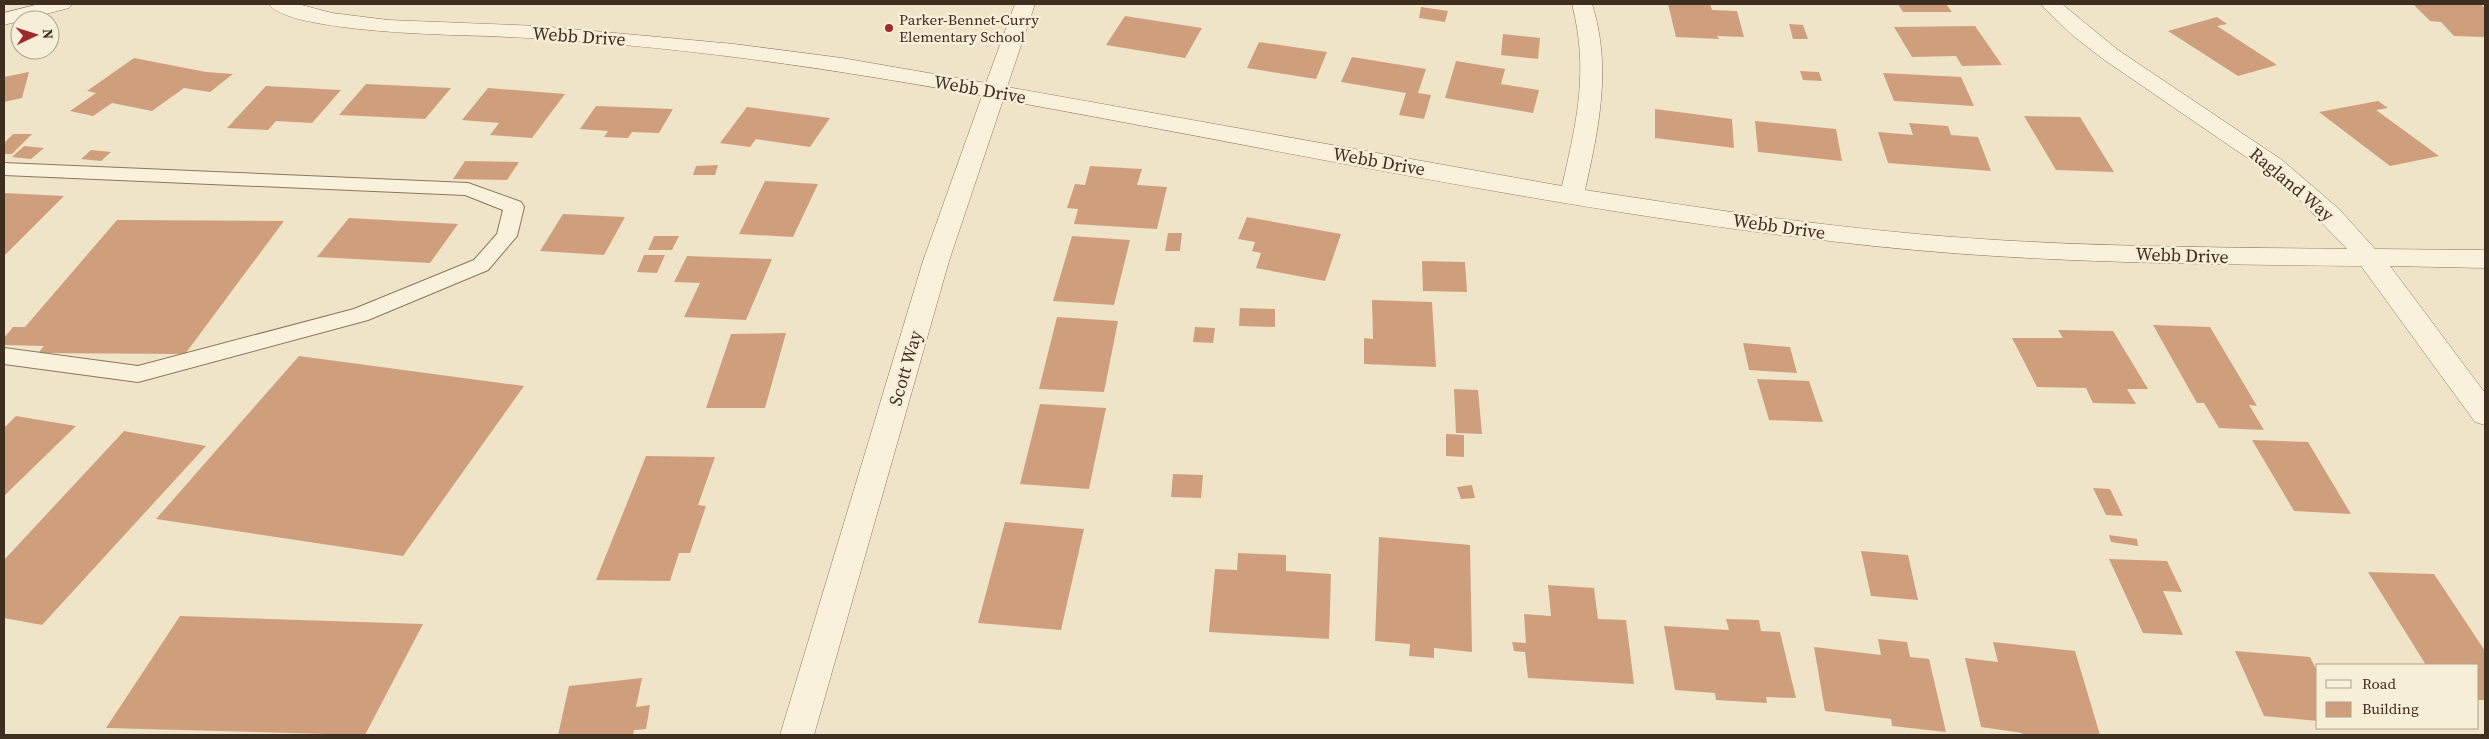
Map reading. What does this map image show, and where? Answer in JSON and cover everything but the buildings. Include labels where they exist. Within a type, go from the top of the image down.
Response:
[{"type":"street","points":[[4,19],[62,4]]},
{"type":"street","name":"Webb Drive","points":[[279,4],[296,11],[328,18],[367,23],[598,37],[754,52],[864,68],[1571,197],[1842,234],[2088,252],[2244,257],[2485,259]]},
{"type":"street","name":"Scott Way","points":[[797,735],[936,262],[1025,4]]},
{"type":"street","points":[[1571,197],[1588,121],[1594,82],[1593,41],[1582,4]]},
{"type":"street","name":"Ragland Way","points":[[2050,4],[2075,28],[2109,53],[2269,162],[2332,216],[2369,257],[2485,414]]},
{"type":"lane","points":[[4,170],[468,189],[514,207],[507,236],[481,265],[360,315],[138,374],[4,356]]},
{"type":"place","name":"Parker-Bennet-Curry Elementary School","points":[[889,28]]}]
